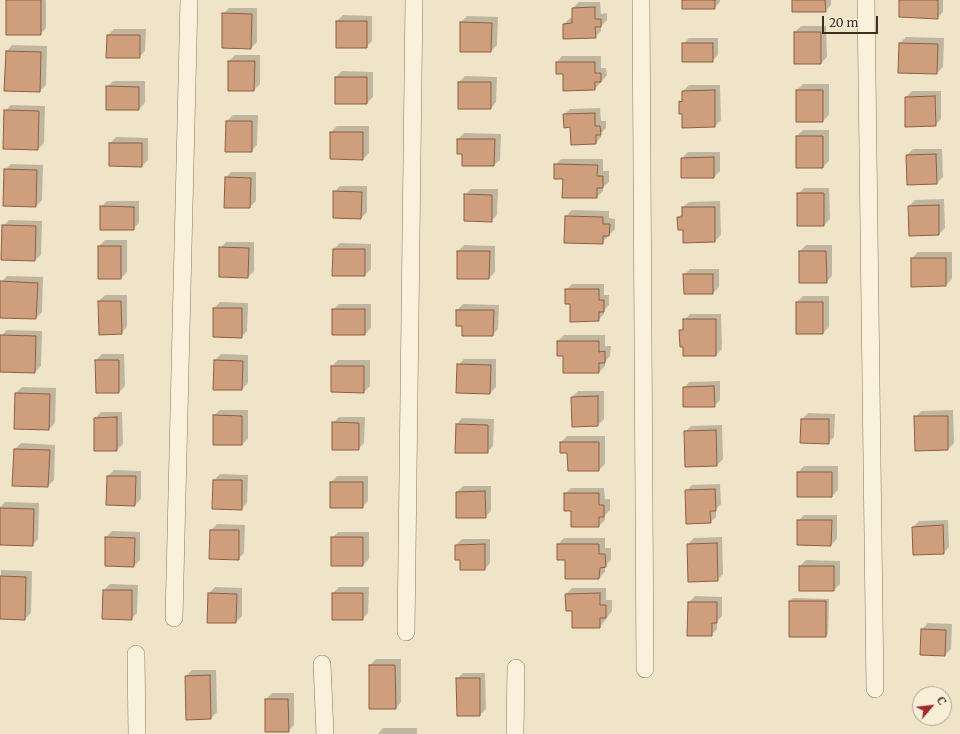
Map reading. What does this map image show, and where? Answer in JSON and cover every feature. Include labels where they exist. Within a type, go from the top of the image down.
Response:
[{"type":"street","points":[[174,618],[189,0]]},
{"type":"street","points":[[406,632],[414,0]]},
{"type":"street","points":[[641,0],[645,669]]},
{"type":"street","points":[[866,0],[875,689]]},
{"type":"street","points":[[136,654],[137,734]]},
{"type":"street","points":[[322,664],[325,734]]},
{"type":"street","points":[[515,734],[516,668]]},
{"type":"building","points":[[6,0],[41,0],[41,35],[6,35]]},
{"type":"building","points":[[682,0],[715,0],[715,9],[682,9]]},
{"type":"building","points":[[792,0],[825,0],[826,12],[792,12]]},
{"type":"building","points":[[899,0],[938,0],[938,19],[899,17]]},
{"type":"building","points":[[595,7],[595,19],[601,19],[601,27],[595,27],[596,38],[563,39],[563,24],[572,23],[572,8]]},
{"type":"building","points":[[222,13],[252,14],[251,49],[222,48]]},
{"type":"building","points":[[336,21],[367,21],[367,48],[336,48]]},
{"type":"building","points":[[460,22],[492,23],[491,52],[460,52]]},
{"type":"building","points":[[794,32],[821,32],[821,64],[794,64]]},
{"type":"building","points":[[107,35],[140,35],[140,58],[106,58]]},
{"type":"building","points":[[682,43],[713,43],[713,62],[682,62]]},
{"type":"building","points":[[899,43],[938,44],[937,74],[898,73]]},
{"type":"building","points":[[6,51],[41,52],[40,92],[4,91]]},
{"type":"building","points":[[228,61],[255,61],[254,91],[228,91]]},
{"type":"building","points":[[556,62],[595,62],[595,73],[601,73],[601,82],[595,82],[595,90],[563,91],[563,74],[556,74]]},
{"type":"building","points":[[335,77],[367,77],[367,104],[335,104]]},
{"type":"building","points":[[458,82],[491,82],[491,109],[458,109]]},
{"type":"building","points":[[106,86],[139,87],[139,110],[106,110]]},
{"type":"building","points":[[715,90],[715,127],[682,128],[682,114],[679,114],[679,101],[682,102],[682,91]]},
{"type":"building","points":[[796,90],[823,90],[823,122],[796,122]]},
{"type":"building","points":[[935,96],[936,126],[905,127],[905,97]]},
{"type":"building","points":[[4,110],[39,111],[38,150],[3,149]]},
{"type":"building","points":[[595,113],[595,126],[600,126],[601,135],[596,135],[596,144],[571,145],[570,127],[564,128],[563,114]]},
{"type":"building","points":[[226,121],[252,121],[252,152],[225,152]]},
{"type":"building","points":[[330,132],[363,132],[363,160],[330,159]]},
{"type":"building","points":[[796,136],[823,136],[823,168],[796,168]]},
{"type":"building","points":[[457,139],[495,139],[494,166],[462,166],[462,154],[457,154]]},
{"type":"building","points":[[109,143],[142,143],[142,167],[109,166]]},
{"type":"building","points":[[936,154],[937,184],[907,185],[906,155]]},
{"type":"building","points":[[714,157],[714,178],[681,178],[681,158]]},
{"type":"building","points":[[554,164],[598,165],[597,176],[603,176],[603,188],[597,188],[597,198],[562,198],[563,179],[554,179]]},
{"type":"building","points":[[4,169],[37,170],[36,207],[3,206]]},
{"type":"building","points":[[225,177],[251,178],[250,208],[224,208]]},
{"type":"building","points":[[333,191],[362,192],[361,219],[333,218]]},
{"type":"building","points":[[797,193],[824,193],[824,226],[797,226]]},
{"type":"building","points":[[464,194],[492,195],[492,222],[464,221]]},
{"type":"building","points":[[939,205],[939,235],[909,236],[908,206]]},
{"type":"building","points":[[100,206],[134,207],[134,230],[100,230]]},
{"type":"building","points":[[682,207],[715,207],[715,242],[683,243],[683,230],[678,230],[677,217],[682,217]]},
{"type":"building","points":[[565,216],[603,217],[603,224],[610,224],[609,236],[603,236],[603,244],[564,243]]},
{"type":"building","points":[[2,225],[36,226],[35,261],[1,260]]},
{"type":"building","points":[[98,246],[121,246],[121,279],[98,279]]},
{"type":"building","points":[[219,247],[249,248],[248,278],[219,277]]},
{"type":"building","points":[[333,249],[365,249],[365,276],[332,276]]},
{"type":"building","points":[[457,251],[490,251],[489,279],[457,279]]},
{"type":"building","points":[[799,251],[826,251],[827,283],[799,283]]},
{"type":"building","points":[[911,258],[946,258],[946,286],[911,287]]},
{"type":"building","points":[[683,274],[713,274],[713,294],[684,294]]},
{"type":"building","points":[[0,281],[38,283],[36,319],[0,318]]},
{"type":"building","points":[[565,289],[599,289],[599,300],[604,300],[604,312],[599,312],[599,321],[570,322],[570,304],[565,304]]},
{"type":"building","points":[[98,301],[121,301],[122,334],[99,335]]},
{"type":"building","points":[[796,302],[823,302],[823,334],[796,334]]},
{"type":"building","points":[[213,308],[242,308],[242,338],[213,337]]},
{"type":"building","points":[[332,309],[365,309],[365,335],[332,335]]},
{"type":"building","points":[[456,310],[494,310],[493,336],[462,336],[462,326],[456,326]]},
{"type":"building","points":[[683,319],[716,319],[716,356],[683,356],[683,347],[680,347],[679,330],[683,330]]},
{"type":"building","points":[[0,335],[36,336],[35,373],[0,372]]},
{"type":"building","points":[[557,341],[599,341],[599,352],[605,351],[605,363],[599,363],[599,373],[563,373],[563,356],[557,356]]},
{"type":"building","points":[[95,360],[119,360],[119,393],[96,393]]},
{"type":"building","points":[[214,360],[243,361],[242,390],[213,390]]},
{"type":"building","points":[[457,364],[491,365],[490,394],[456,393]]},
{"type":"building","points":[[331,366],[364,366],[364,393],[331,392]]},
{"type":"building","points":[[714,386],[715,407],[683,407],[683,387]]},
{"type":"building","points":[[15,393],[50,394],[49,430],[14,429]]},
{"type":"building","points":[[598,396],[598,426],[572,427],[571,397]]},
{"type":"building","points":[[213,415],[242,416],[242,445],[213,445]]},
{"type":"building","points":[[914,416],[948,416],[948,450],[915,451]]},
{"type":"building","points":[[117,417],[117,451],[94,451],[94,418]]},
{"type":"building","points":[[801,419],[829,419],[829,444],[800,443]]},
{"type":"building","points":[[332,422],[359,423],[359,450],[332,450]]},
{"type":"building","points":[[456,424],[488,425],[488,453],[455,453]]},
{"type":"building","points":[[716,430],[717,466],[685,467],[684,431]]},
{"type":"building","points":[[560,442],[599,442],[599,471],[568,471],[567,453],[560,453]]},
{"type":"building","points":[[14,449],[50,450],[48,487],[12,486]]},
{"type":"building","points":[[797,472],[832,472],[832,497],[797,497]]},
{"type":"building","points":[[107,476],[136,476],[135,506],[106,505]]},
{"type":"building","points":[[213,480],[242,480],[242,510],[212,509]]},
{"type":"building","points":[[330,482],[363,482],[363,508],[330,508]]},
{"type":"building","points":[[715,489],[716,511],[710,511],[711,523],[686,524],[685,490]]},
{"type":"building","points":[[485,491],[486,518],[456,518],[456,492]]},
{"type":"building","points":[[564,493],[599,493],[599,505],[604,505],[604,517],[599,517],[599,527],[571,527],[571,511],[564,511]]},
{"type":"building","points":[[0,508],[34,509],[33,546],[0,545]]},
{"type":"building","points":[[797,520],[832,520],[831,546],[797,545]]},
{"type":"building","points":[[943,525],[944,554],[913,555],[912,527]]},
{"type":"building","points":[[210,530],[239,530],[239,560],[209,559]]},
{"type":"building","points":[[105,537],[135,538],[134,567],[105,566]]},
{"type":"building","points":[[331,537],[363,537],[363,566],[331,566]]},
{"type":"building","points":[[717,543],[718,581],[688,582],[687,544]]},
{"type":"building","points":[[485,544],[485,570],[460,570],[460,560],[455,560],[455,545]]},
{"type":"building","points":[[557,544],[599,544],[599,554],[605,554],[606,567],[600,568],[599,579],[565,579],[565,560],[557,560]]},
{"type":"building","points":[[799,566],[834,566],[834,591],[799,591]]},
{"type":"building","points":[[0,576],[26,577],[25,620],[0,619]]},
{"type":"building","points":[[103,590],[132,590],[132,620],[102,619]]},
{"type":"building","points":[[208,593],[237,594],[236,623],[207,623]]},
{"type":"building","points":[[332,593],[363,593],[363,620],[332,620]]},
{"type":"building","points":[[600,593],[600,605],[606,605],[606,618],[600,618],[600,628],[572,628],[572,611],[566,611],[565,594]]},
{"type":"building","points":[[789,601],[826,601],[826,637],[789,637]]},
{"type":"building","points":[[688,602],[717,602],[717,623],[712,623],[712,636],[687,636]]},
{"type":"building","points":[[921,629],[946,630],[945,656],[920,655]]},
{"type":"building","points":[[369,665],[395,665],[396,709],[369,709]]},
{"type":"building","points":[[210,675],[211,719],[186,720],[185,676]]},
{"type":"building","points":[[456,678],[480,678],[480,716],[457,716]]},
{"type":"building","points":[[265,699],[288,699],[289,732],[265,732]]}]
